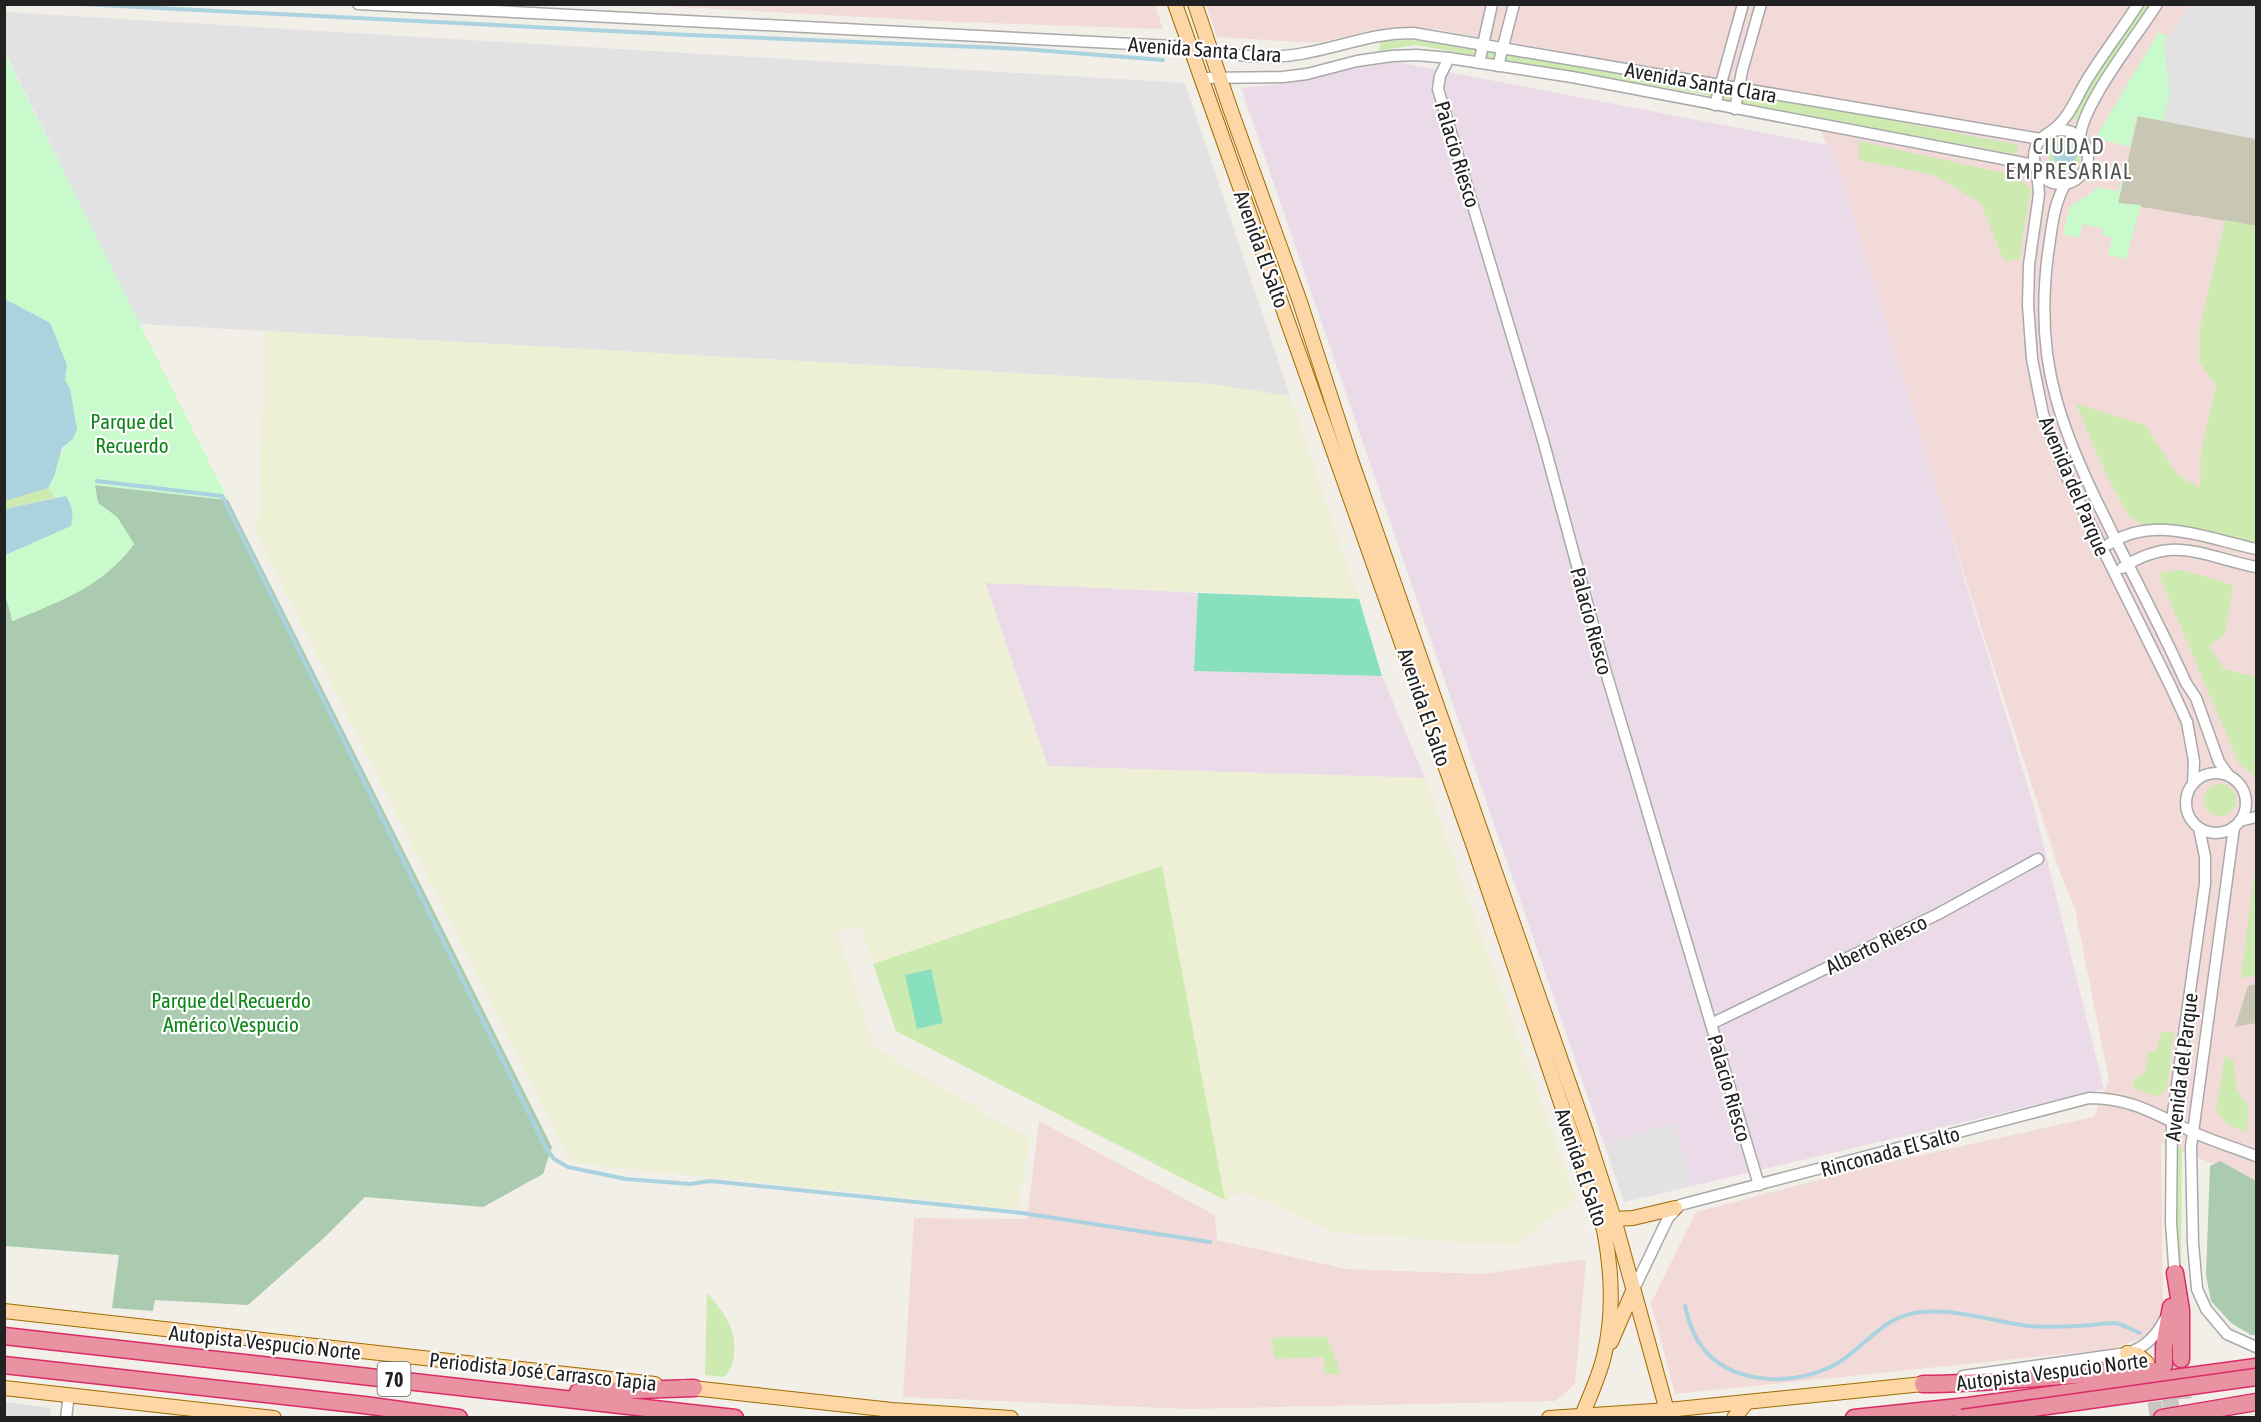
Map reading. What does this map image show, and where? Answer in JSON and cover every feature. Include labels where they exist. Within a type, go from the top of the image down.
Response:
[{"type":"highway","points":[[2175,1273],[2181,1310],[2181,1359]]},
{"type":"highway","points":[[2156,1364],[2164,1347],[2170,1307]]},
{"type":"highway","name":"Autopista Vespucio Norte","points":[[4,1336],[735,1418]]},
{"type":"highway","name":"70","points":[[4,1365],[364,1405],[459,1418]]},
{"type":"highway","name":"Autopista Vespucio Norte","points":[[1854,1418],[1968,1406],[2256,1367]]},
{"type":"highway","points":[[1923,1384],[1968,1384],[2118,1372],[2215,1372]]},
{"type":"highway","points":[[1962,1418],[2256,1377]]},
{"type":"highway","points":[[528,1394],[694,1388]]},
{"type":"highway","points":[[2162,1418],[2256,1402]]},
{"type":"highway","points":[[364,1405],[406,1418]]},
{"type":"highway","points":[[2228,1418],[2256,1412]]},
{"type":"main road","name":"Avenida El Salto","points":[[1175,4],[1474,848],[1604,1230],[1610,1268],[1610,1311],[1604,1358],[1582,1416]]},
{"type":"main road","name":"Avenida El Salto","points":[[1195,4],[1586,1132],[1614,1219],[1668,1414]]},
{"type":"main road","points":[[1614,1219],[1634,1218],[1675,1208]]},
{"type":"main road","points":[[1604,1358],[1633,1291]]},
{"type":"main road","name":"Periodista José Carrasco Tapia","points":[[4,1311],[892,1410],[1011,1418]]},
{"type":"main road","points":[[2127,1353],[2138,1355],[2156,1364]]},
{"type":"main road","points":[[1550,1418],[1668,1414],[1747,1402],[1923,1384]]},
{"type":"main road","points":[[4,1388],[274,1418]]},
{"type":"main road","points":[[1734,1418],[1747,1402]]},
{"type":"street","name":"Avenida Santa Clara","points":[[358,4],[1191,47],[1260,57],[1295,55],[1362,38],[1401,33],[1430,35],[1720,86],[2044,136]]},
{"type":"street","points":[[1479,63],[1492,4]]},
{"type":"street","points":[[1498,66],[1514,4]]},
{"type":"street","points":[[1714,105],[1743,4]]},
{"type":"street","points":[[1735,109],[1761,4]]},
{"type":"street","points":[[2138,4],[2085,83],[2067,117],[2044,136],[2034,154],[2036,168],[2050,181],[2066,183],[2080,175],[2087,160],[2087,152],[2080,138],[2080,130],[2093,103],[2157,4]]},
{"type":"street","name":"Avenida Santa Clara","points":[[1202,78],[1296,76],[1348,63],[1392,56],[1417,55],[1449,58],[1572,77],[2036,168]]},
{"type":"street","name":"Palacio Riesco","points":[[1449,58],[1440,76],[1438,89],[1541,434],[1608,680],[1759,1185]]},
{"type":"street","points":[[2044,136],[2064,130],[2080,138]]},
{"type":"street","name":"Avenida del Parque","points":[[2036,168],[2039,194],[2031,244],[2028,291],[2035,377],[2043,414],[2056,451],[2187,722],[2194,760],[2193,784]]},
{"type":"street","name":"Avenida del Parque","points":[[2066,183],[2056,205],[2047,264],[2045,305],[2049,362],[2055,395],[2064,425],[2088,483],[2186,684],[2196,699],[2219,762],[2229,776]]},
{"type":"street","points":[[2102,549],[2115,540],[2132,533],[2177,530],[2256,549]]},
{"type":"street","points":[[2114,573],[2150,553],[2172,548],[2192,550],[2256,567]]},
{"type":"street","points":[[2237,824],[2246,808],[2245,794],[2241,786],[2229,776],[2210,774],[2193,784],[2186,800],[2186,809],[2189,817],[2199,828],[2210,833],[2218,833],[2256,818]]},
{"type":"street","points":[[2245,794],[2256,800]]},
{"type":"street","name":"Avenida del Parque","points":[[2237,824],[2193,1132],[2190,1168],[2195,1272],[2201,1300],[2214,1320],[2227,1334],[2256,1347]]},
{"type":"street","name":"Avenida del Parque","points":[[2127,1353],[2140,1348],[2159,1330],[2170,1307],[2175,1273],[2171,1223],[2172,1120],[2205,884],[2205,856],[2199,828]]},
{"type":"street","name":"Alberto Riesco","points":[[1711,1024],[1938,914],[2038,859]]},
{"type":"street","name":"Rinconada El Salto","points":[[1675,1208],[1688,1202],[2089,1098],[2111,1098],[2156,1112],[2193,1132],[2256,1156]]},
{"type":"street","points":[[1633,1291],[1675,1208]]},
{"type":"street","points":[[1923,1384],[1956,1377],[2127,1353]]},
{"type":"street","points":[[66,1418],[69,1394]]},
{"type":"shaded area","points":[[645,5],[1155,5],[1163,29],[956,22]]},
{"type":"shaded area","points":[[1206,5],[2256,5],[2256,1181],[2161,1143],[2163,1309],[2155,1328],[2144,1337],[2113,1349],[1675,1394],[1651,1303],[1696,1212],[1871,1166],[2094,1117],[2109,1080],[2075,909],[2060,873],[1810,95],[1434,29],[1397,27],[1372,30],[1317,43],[1217,37]]},
{"type":"shaded area","points":[[2190,5],[2256,5],[2256,139],[2163,121],[2170,96],[2164,44]]},
{"type":"shaded area","points":[[5,12],[1185,83],[1290,396],[1213,384],[140,324],[5,53]]},
{"type":"shaded area","points":[[1397,62],[1832,146],[2033,803],[2104,1089],[1624,1202],[1241,88],[1290,83],[1348,69]]},
{"type":"shaded area","points":[[2138,116],[2256,139],[2256,226],[2118,203]]},
{"type":"shaded area","points":[[266,331],[1213,384],[1290,396],[1359,599],[985,583],[1048,766],[1425,778],[1576,1199],[1515,1246],[1336,1233],[1243,1191],[1225,1200],[1162,867],[873,964],[861,927],[837,931],[874,1047],[1030,1139],[1017,1209],[571,1163],[257,536]]},
{"type":"shaded area","points":[[985,582],[1198,593],[1194,671],[1382,676],[1425,778],[1048,767]]},
{"type":"shaded area","points":[[2256,984],[2256,1023],[2235,1027],[2248,986]]},
{"type":"shaded area","points":[[1039,1121],[1215,1215],[1217,1240],[1346,1269],[1484,1274],[1586,1259],[1575,1384],[1555,1401],[1188,1409],[903,1397],[914,1218],[1027,1219]]},
{"type":"shaded area","points":[[1673,1124],[1692,1185],[1624,1202],[1605,1144]]},
{"type":"shaded area","points":[[5,1402],[51,1408],[50,1417],[5,1417]]},
{"type":"green space","points":[[2143,5],[2150,5],[2102,74],[2079,119],[2072,119],[2097,72]]},
{"type":"green space","points":[[2159,32],[2168,36],[2164,44],[2170,96],[2163,121],[2137,116],[2118,203],[2141,205],[2126,259],[2108,255],[2112,238],[2102,235],[2103,229],[2083,224],[2079,238],[2063,234],[2070,206],[2090,194],[2096,187],[2118,191],[2130,147],[2099,139],[2098,133]]},
{"type":"green space","points":[[1380,41],[1428,41],[1858,114],[2019,145],[2016,154],[1745,105],[1702,94],[1415,45],[1379,51]]},
{"type":"green space","name":"Parque del Recuerdo","points":[[4,53],[228,500],[95,485],[98,503],[117,517],[134,544],[122,559],[94,582],[63,599],[12,621],[5,591],[5,555],[71,525],[72,510],[66,496],[56,498],[48,488],[63,450],[73,439],[70,389],[65,380],[67,365],[50,324],[5,299]]},
{"type":"green space","points":[[2065,136],[2077,141],[2082,153],[2077,165],[2065,170],[2053,165],[2048,153],[2053,141]]},
{"type":"green space","points":[[1859,141],[2017,176],[2031,189],[2019,260],[2004,261],[1981,203],[1934,175],[1859,160]]},
{"type":"green space","points":[[2225,220],[2256,226],[2256,545],[2197,529],[2170,526],[2149,527],[2129,517],[2106,474],[2076,404],[2145,425],[2177,474],[2200,488],[2201,452],[2216,386],[2199,361],[2200,328]]},
{"type":"green space","name":"Parque del Recuerdo Américo Vespucio","points":[[94,485],[228,500],[552,1147],[543,1174],[483,1207],[365,1197],[325,1237],[248,1305],[155,1300],[153,1311],[112,1308],[119,1255],[5,1246],[4,591],[13,621],[79,591],[122,559],[134,544],[117,517],[98,503]]},
{"type":"green space","points":[[48,488],[56,498],[5,509],[4,501]]},
{"type":"green space","points":[[2182,570],[2233,585],[2225,635],[2209,646],[2224,669],[2256,677],[2256,777],[2239,764],[2158,573]]},
{"type":"green space","points":[[1198,593],[1359,599],[1382,676],[1194,671]]},
{"type":"green space","points":[[2220,784],[2232,788],[2236,800],[2232,812],[2220,816],[2208,812],[2204,800],[2208,788]]},
{"type":"green space","points":[[2256,859],[2256,975],[2241,978]]},
{"type":"green space","points":[[1162,866],[1225,1200],[896,1031],[873,964]]},
{"type":"green space","points":[[931,969],[943,1023],[917,1029],[905,975]]},
{"type":"green space","points":[[2174,1032],[2167,1089],[2157,1097],[2132,1087],[2135,1078],[2145,1070],[2149,1051],[2157,1051],[2160,1033]]},
{"type":"green space","points":[[2225,1056],[2234,1060],[2237,1090],[2248,1107],[2247,1132],[2228,1125],[2216,1111]]},
{"type":"green space","points":[[2178,1146],[2182,1147],[2181,1277],[2177,1241]]},
{"type":"green space","points":[[2220,1161],[2256,1181],[2256,1335],[2251,1335],[2231,1323],[2211,1301],[2206,1275],[2210,1166]]},
{"type":"green space","points":[[707,1292],[728,1321],[733,1337],[733,1362],[724,1377],[705,1375]]},
{"type":"green space","points":[[1276,1337],[1327,1337],[1341,1374],[1325,1374],[1324,1357],[1278,1359],[1274,1357],[1272,1340]]},
{"type":"water","points":[[2065,141],[2074,144],[2077,153],[2074,162],[2065,165],[2056,162],[2053,153],[2056,144]]},
{"type":"water","points":[[5,299],[50,323],[67,365],[65,380],[70,389],[77,429],[73,439],[62,448],[48,488],[5,501]]},
{"type":"water","points":[[66,496],[72,510],[71,526],[5,555],[5,509]]},
{"type":"waterway","points":[[80,4],[690,35],[1023,49],[1163,60]]},
{"type":"waterway","points":[[97,481],[222,496],[546,1148],[554,1159],[568,1167],[626,1179],[690,1184],[710,1181],[1022,1213],[1210,1242]]},
{"type":"waterway","points":[[1685,1306],[1696,1338],[1714,1359],[1744,1375],[1761,1378],[1796,1378],[1828,1368],[1891,1322],[1915,1313],[1958,1313],[2036,1327],[2115,1323],[2140,1333]]},
{"type":"tunnel","points":[[2181,1359],[2184,1403],[2189,1418]]},
{"type":"tunnel","points":[[2166,1375],[2173,1418]]},
{"type":"tunnel","points":[[2151,1381],[2157,1418]]},
{"type":"district","name":"CIUDAD EMPRESARIAL","points":[[2069,158]]}]
